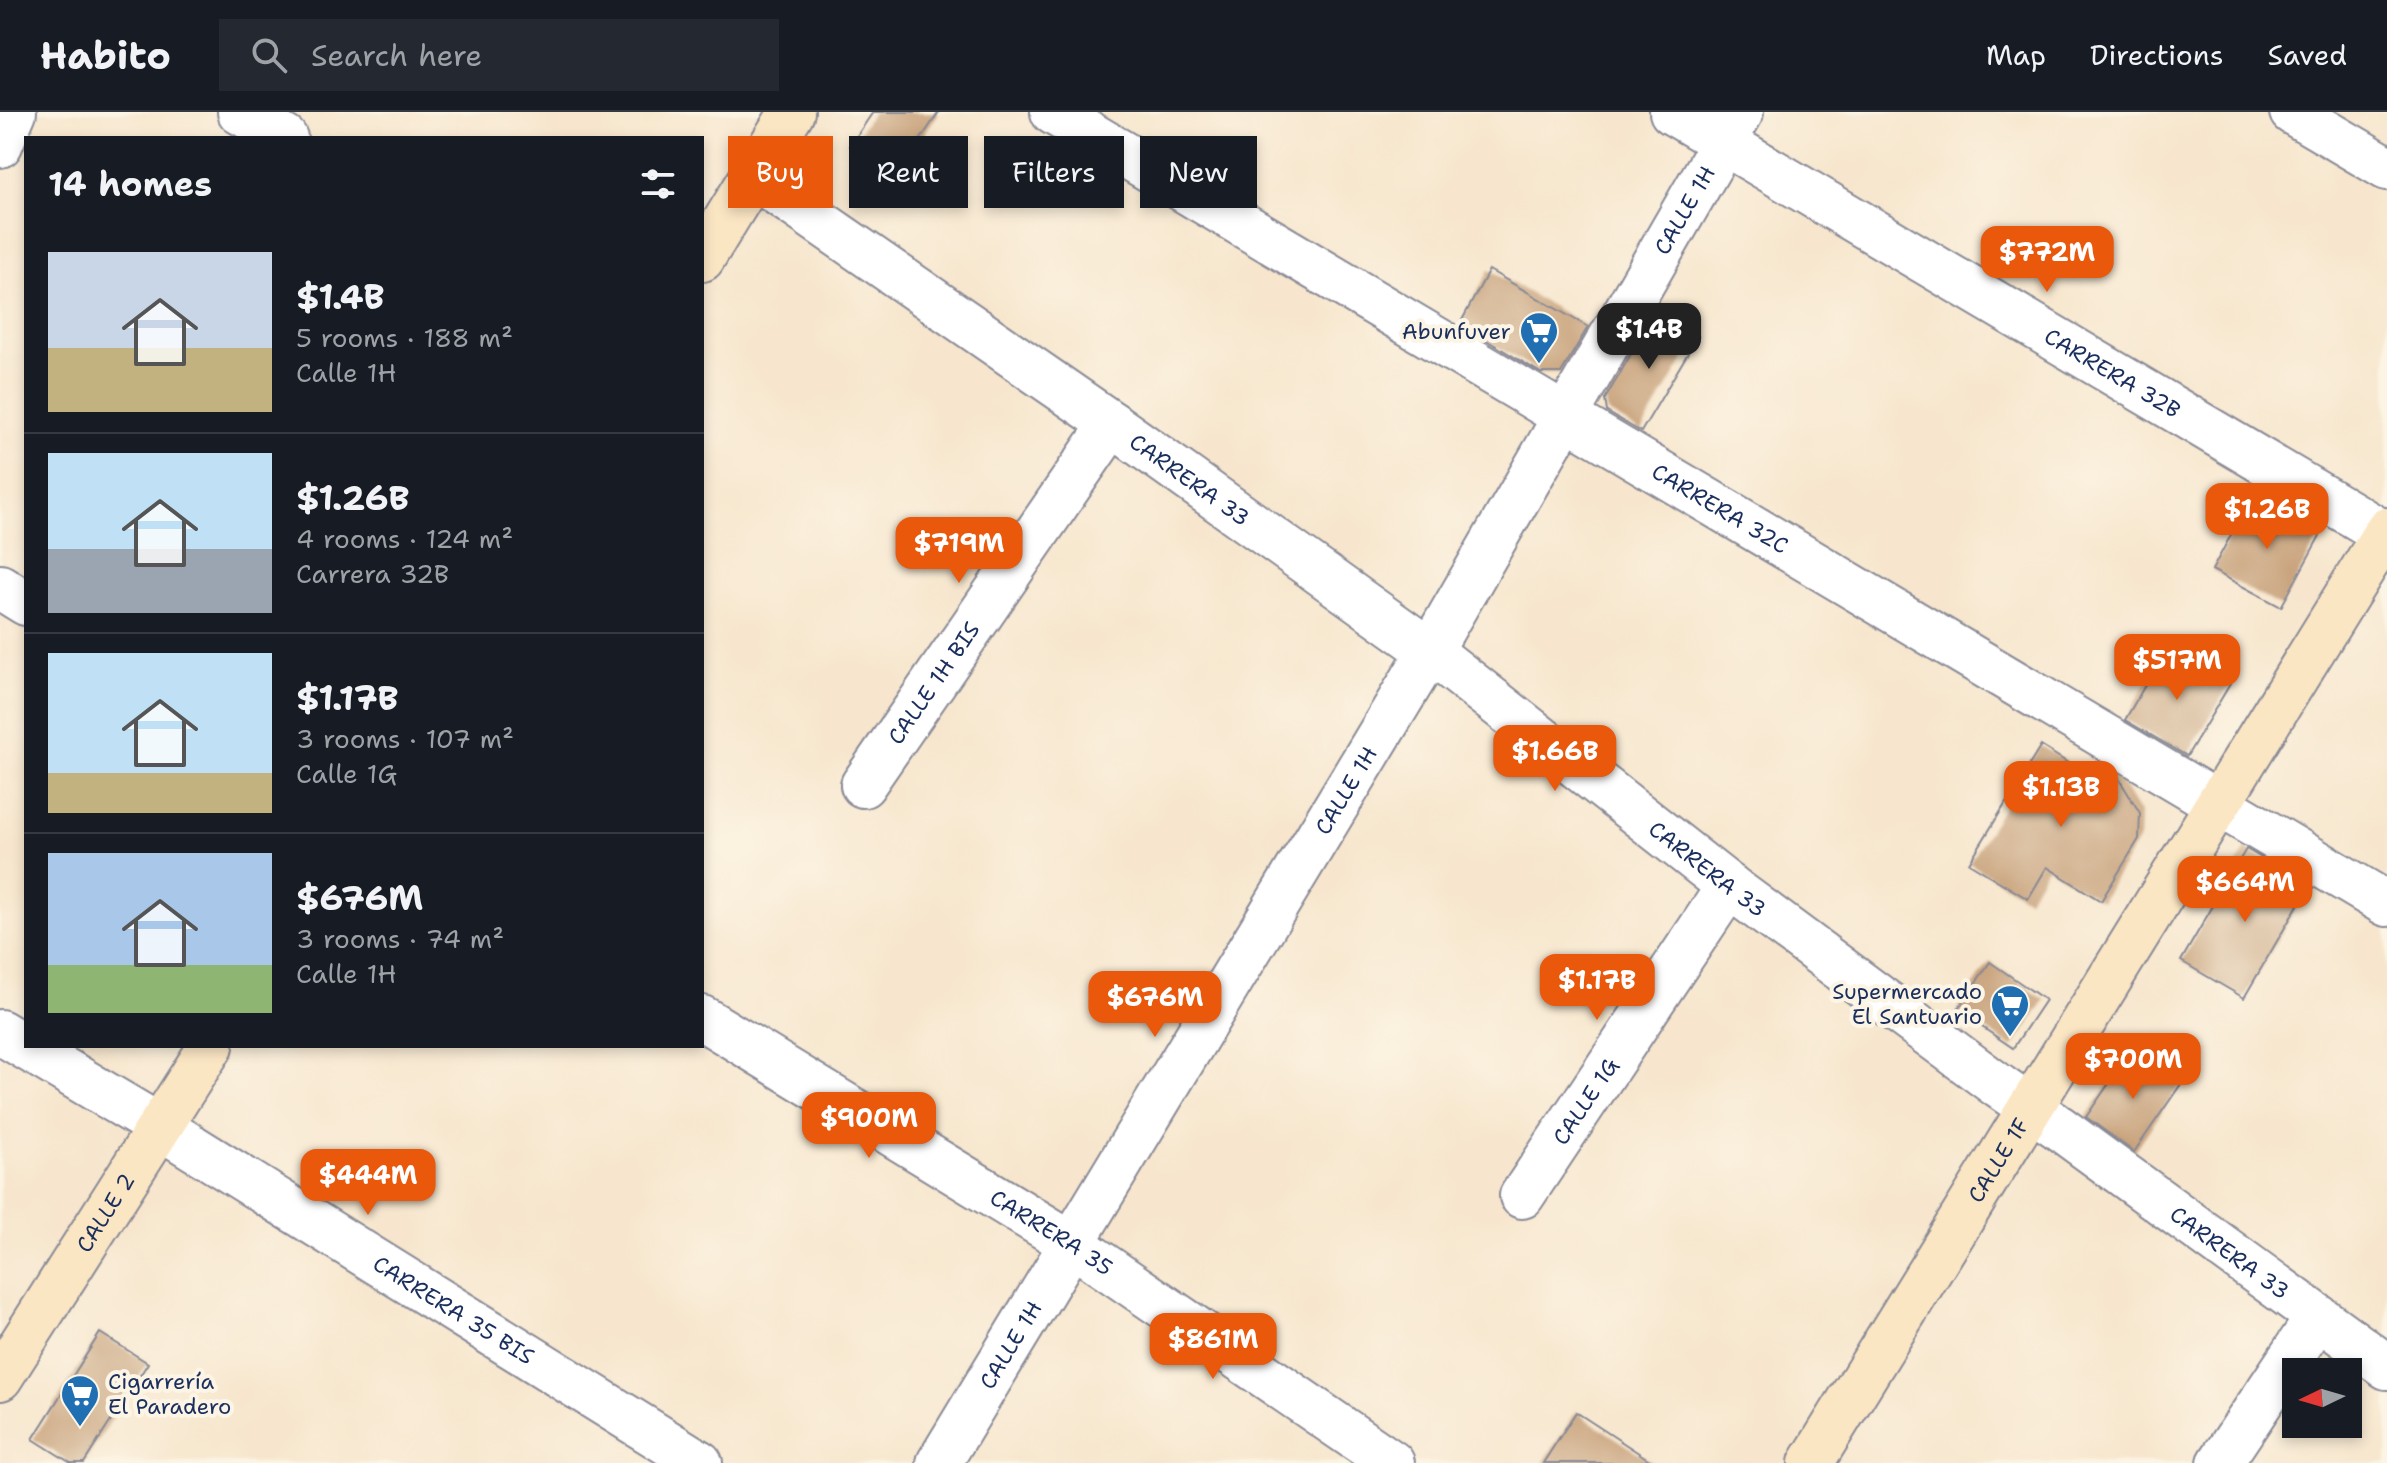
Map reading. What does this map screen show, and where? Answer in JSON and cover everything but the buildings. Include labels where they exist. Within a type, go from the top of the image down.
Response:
[{"type":"street","points":[[0,145],[14,112]]},
{"type":"street","points":[[240,112],[282,136]]},
{"type":"street","points":[[777,136],[792,112]]},
{"type":"street","name":"CARRERA 32C","points":[[1053,112],[2387,904]]},
{"type":"street","name":"CARRERA 32B","points":[[1672,112],[1732,127],[2386,533]]},
{"type":"street","points":[[2292,112],[2387,168]]},
{"type":"street","name":"CALLE 1H","points":[[939,1463],[1430,651],[1732,127]]},
{"type":"street","points":[[704,256],[733,208]]},
{"type":"street","name":"CARRERA 33","points":[[799,208],[1112,424],[1430,651],[1729,886],[2387,1367]]},
{"type":"street","name":"CALLE 1H BIS","points":[[863,785],[1112,424]]},
{"type":"street","name":"CALLE 1F","points":[[1811,1463],[2386,533]]},
{"type":"street","points":[[0,587],[24,602]]},
{"type":"street","name":"CALLE 1G","points":[[1522,1196],[1729,886]]},
{"type":"street","name":"CARRERA 35","points":[[704,1019],[1071,1243],[1392,1463]]},
{"type":"street","name":"CARRERA 35 BIS","points":[[0,1032],[24,1046]]},
{"type":"street","name":"CARRERA 35 BIS","points":[[27,1048],[160,1127],[700,1463]]},
{"type":"street","name":"CALLE 2","points":[[0,1378],[210,1048]]},
{"type":"street","points":[[2220,1463],[2318,1317]]},
{"type":"place","name":"Abunfuver","points":[[1539,365]]},
{"type":"place","name":"Supermercado El Santuario","points":[[2010,1038]]},
{"type":"place","name":"Cigarrería El Paradero","points":[[80,1428]]}]
